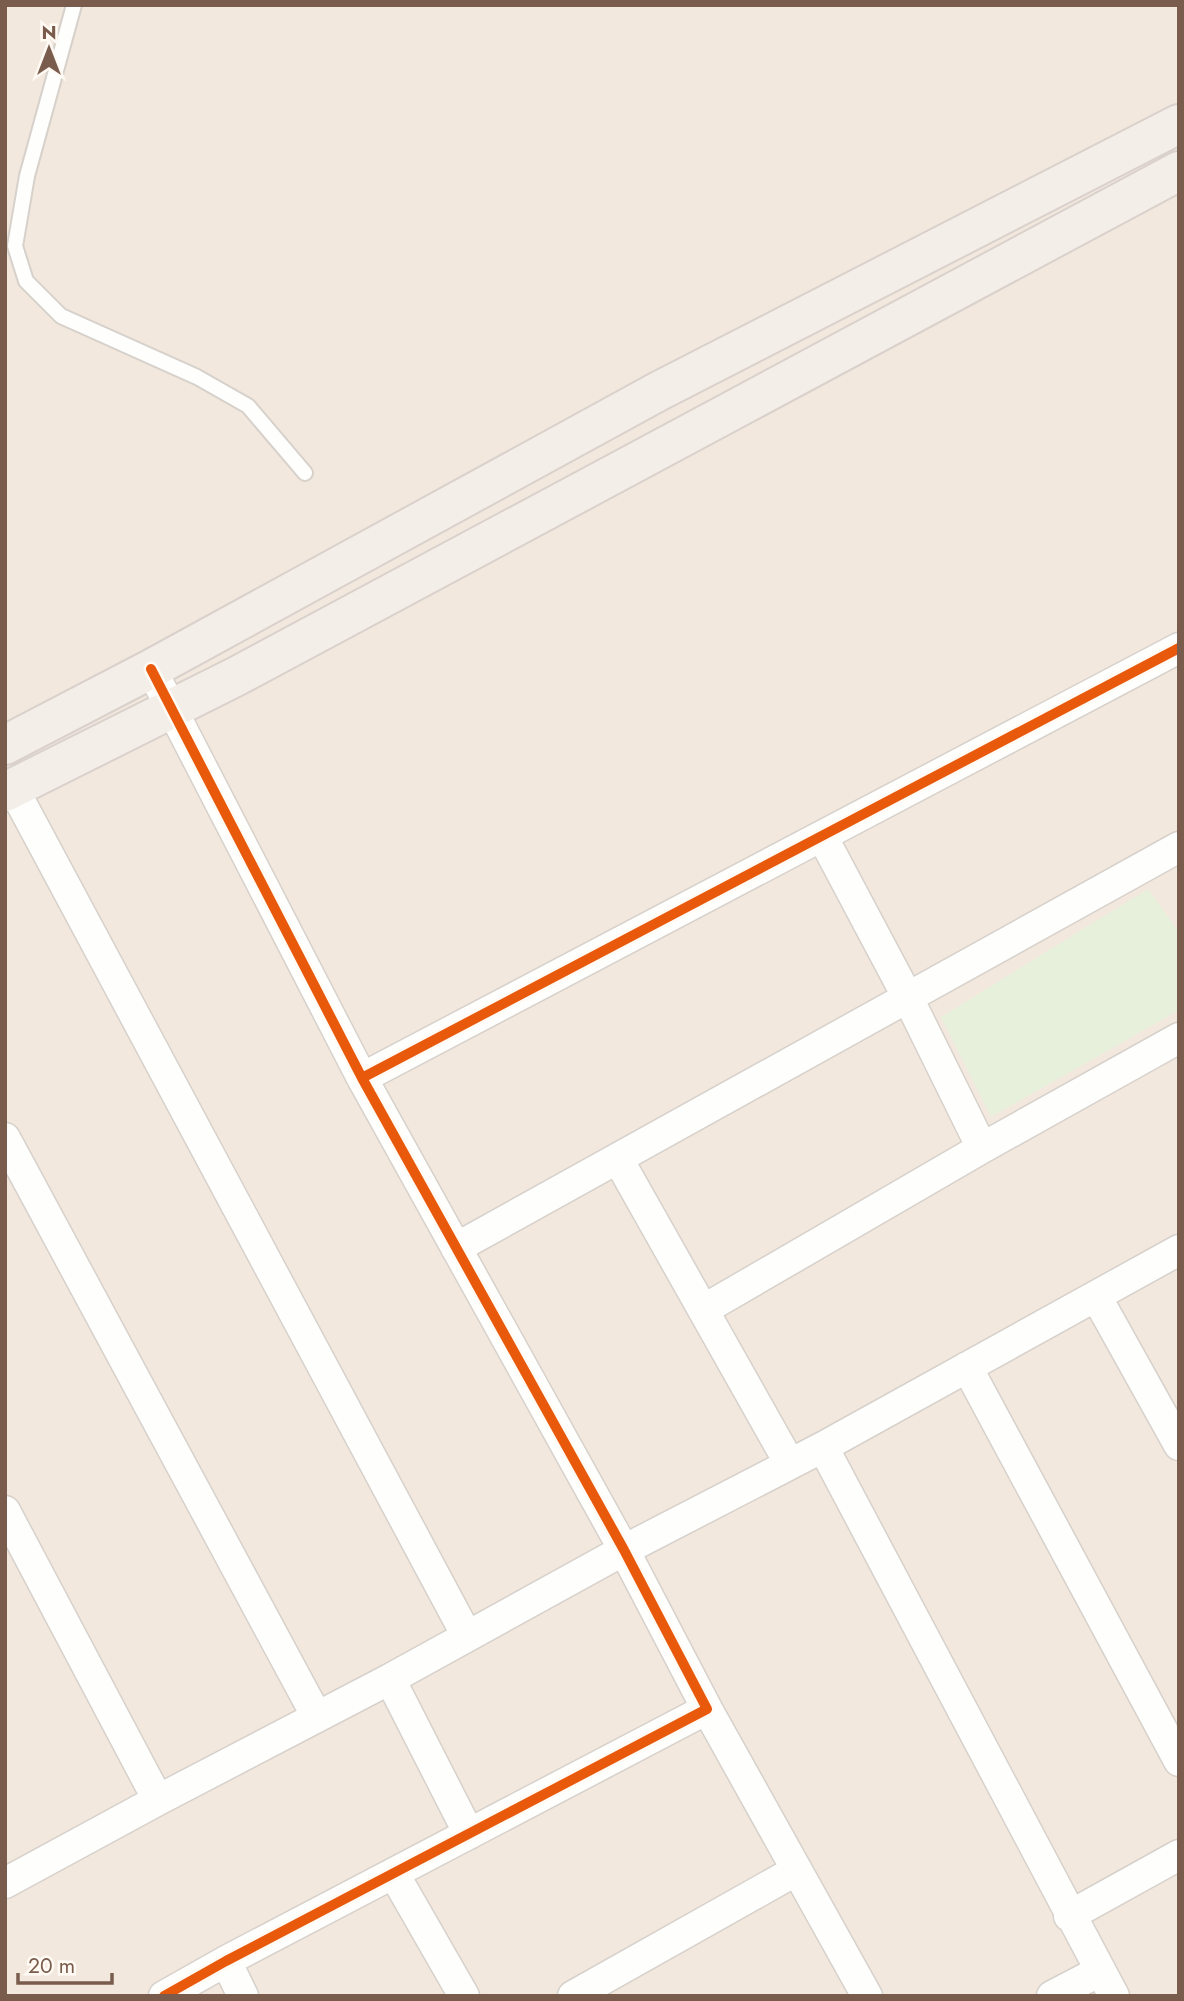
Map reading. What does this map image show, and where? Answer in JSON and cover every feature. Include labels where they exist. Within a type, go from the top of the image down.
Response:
[{"type":"main road","points":[[5,745],[151,669],[659,391],[1179,124]]},
{"type":"main road","points":[[9,790],[237,676],[1179,171]]},
{"type":"street","points":[[362,1079],[1179,648]]},
{"type":"street","points":[[151,669],[362,1079],[624,1550],[707,1709],[867,1996]]},
{"type":"street","points":[[9,790],[467,1636]]},
{"type":"street","points":[[822,836],[908,998],[982,1148]]},
{"type":"street","points":[[456,1248],[1179,847]]},
{"type":"street","points":[[703,1310],[982,1148],[1179,1038]]},
{"type":"street","points":[[5,1138],[317,1717]]},
{"type":"street","points":[[618,1159],[790,1464]]},
{"type":"street","points":[[5,1883],[390,1679],[624,1550],[823,1447],[1179,1250]]},
{"type":"street","points":[[1096,1296],[1179,1445]]},
{"type":"street","points":[[967,1367],[1179,1761]]},
{"type":"street","points":[[823,1447],[1069,1916],[1107,1983],[1052,1996]]},
{"type":"street","points":[[5,1511],[158,1800]]},
{"type":"street","points":[[390,1679],[468,1834]]},
{"type":"street","points":[[164,1996],[707,1709]]},
{"type":"street","points":[[1069,1916],[1179,1854]]},
{"type":"street","points":[[573,1996],[797,1870]]},
{"type":"street","points":[[394,1874],[464,1996]]},
{"type":"street","points":[[226,1961],[243,1996]]},
{"type":"lane","points":[[74,5],[25,188],[15,246],[26,281],[61,316],[197,377],[248,406],[305,474]]},
{"type":"shaded area","points":[[5,5],[1179,5],[1179,1996],[5,1996]]},
{"type":"green space","points":[[1148,889],[1179,932],[1179,1010],[991,1117],[941,1017]]},
{"type":"cycle path","points":[[362,1078],[1179,648]]},
{"type":"cycle path","points":[[151,669],[362,1078],[624,1550],[707,1709],[164,1996]]}]
